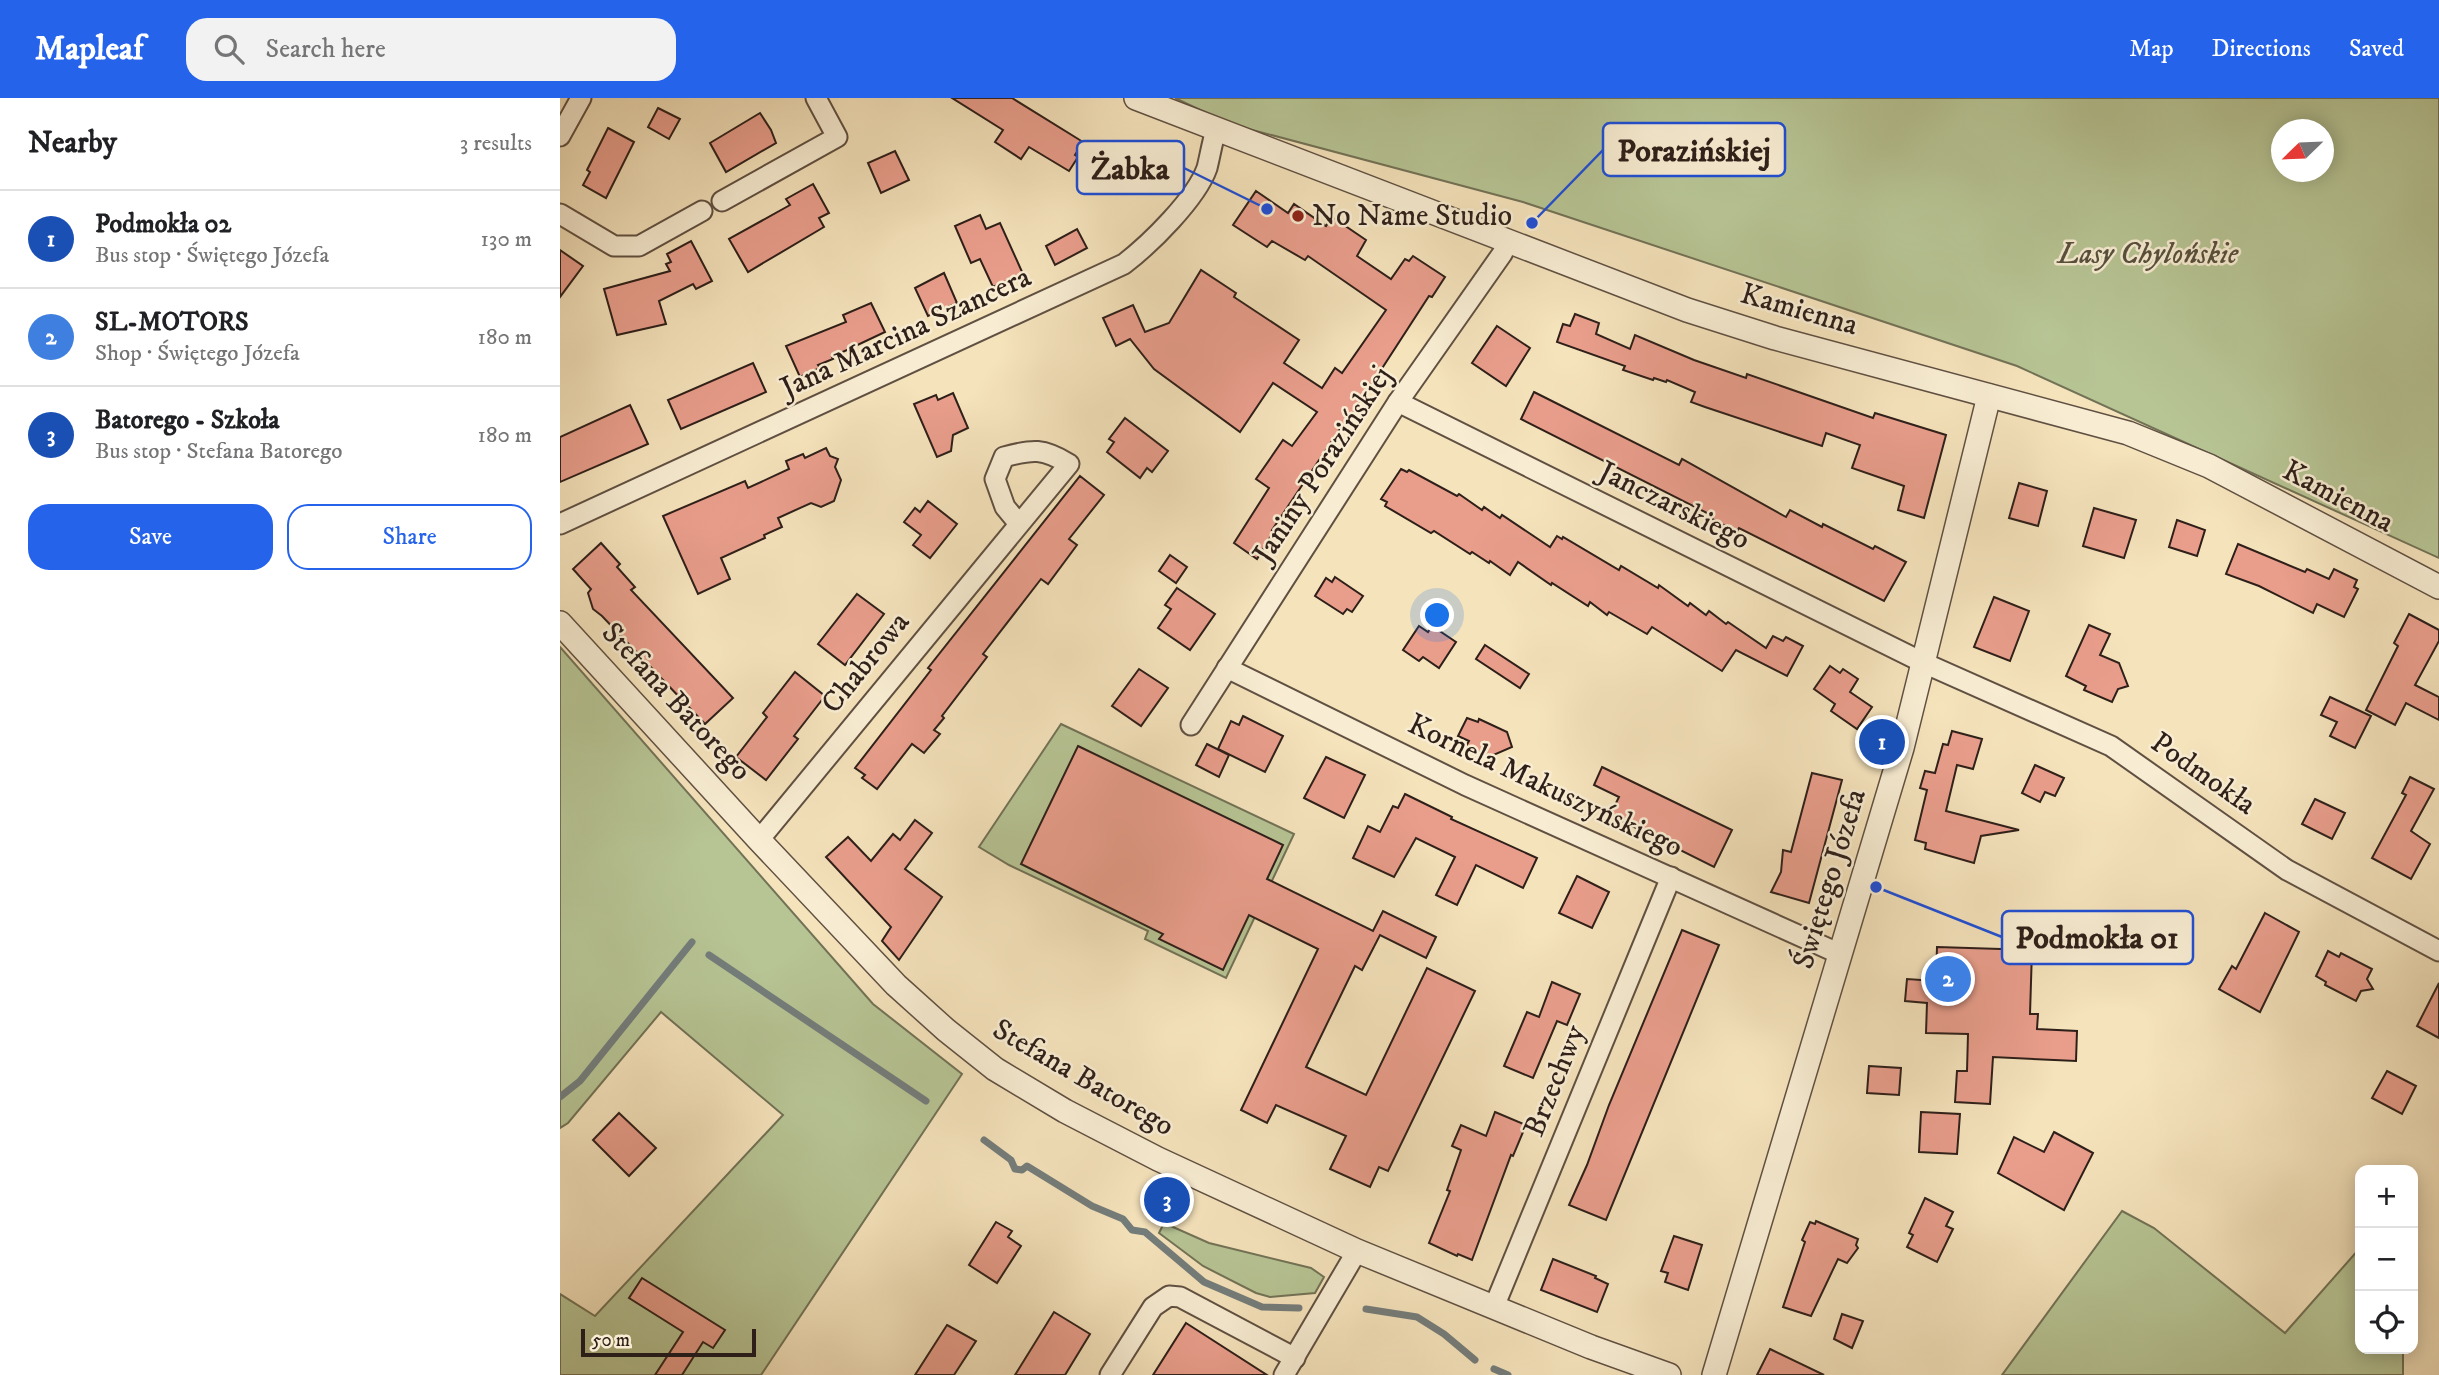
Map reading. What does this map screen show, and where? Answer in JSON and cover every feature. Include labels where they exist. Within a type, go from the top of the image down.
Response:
[{"type":"street","points":[[560,136],[581,98]]},
{"type":"street","points":[[722,201],[837,137],[816,98]]},
{"type":"street","name":"Kamienna","points":[[1136,98],[1687,310],[1775,338],[2128,433],[2209,466],[2439,587]]},
{"type":"street","name":"Jana Marcina Szancera","points":[[560,524],[1124,264],[1145,248],[1196,189],[1206,169],[1216,130]]},
{"type":"street","points":[[560,214],[614,246],[639,246],[702,211]]},
{"type":"street","name":"Janiny Porazińskiej","points":[[1191,725],[1398,402],[1508,242]]},
{"type":"street","name":"Świętego Józefa","points":[[1714,1375],[1902,748],[1989,396]]},
{"type":"street","name":"Janczarskiego","points":[[1398,402],[1924,663]]},
{"type":"street","name":"Chabrowa","points":[[759,840],[1019,524]]},
{"type":"street","name":"Stefana Batorego","points":[[560,623],[896,985],[995,1069],[1065,1111],[1158,1159],[1357,1251],[1591,1347],[1669,1375]]},
{"type":"street","name":"Podmokła","points":[[1924,663],[2111,746],[2287,870],[2439,951]]},
{"type":"street","name":"Kornela Makuszyńskiego","points":[[1227,668],[1465,785],[1840,954]]},
{"type":"street","name":"Brzechwy","points":[[1494,1307],[1671,877]]},
{"type":"street","points":[[1110,1375],[1153,1307],[1168,1296],[1180,1297],[1289,1367],[1357,1251]]},
{"type":"green space","name":"Lasy Chylońskie","points":[[1175,98],[2439,98],[2439,558],[2017,366],[1523,202],[1230,124]]},
{"type":"green space","points":[[560,647],[873,1004],[962,1074],[761,1375],[560,1375],[560,1294],[595,1316],[783,1115],[661,1012],[568,1123],[560,1128]]},
{"type":"green space","points":[[1061,724],[1294,834],[1226,978],[1145,939],[1148,931],[1009,865],[979,847]]},
{"type":"green space","points":[[2122,1211],[2154,1228],[2285,1333],[2355,1254],[2355,1354],[2403,1354],[2403,1375],[2002,1375]]},
{"type":"green space","points":[[1164,1223],[1209,1243],[1311,1268],[1324,1277],[1315,1293],[1270,1297],[1256,1293],[1203,1266],[1159,1233]]},
{"type":"building","points":[[952,98],[1012,98],[1083,142],[1075,155],[1078,157],[1069,171],[1029,147],[1021,159],[995,142],[1003,130]]},
{"type":"building","points":[[658,108],[680,119],[669,139],[648,127]]},
{"type":"building","points":[[760,113],[776,143],[726,172],[710,143]]},
{"type":"building","points":[[608,128],[634,142],[606,198],[583,185],[590,172],[587,170]]},
{"type":"building","points":[[895,151],[909,180],[881,193],[868,163]]},
{"type":"building","points":[[813,184],[829,213],[819,218],[824,227],[748,272],[729,239],[790,205],[786,199]]},
{"type":"building","points":[[1256,191],[1288,213],[1294,204],[1326,226],[1332,217],[1366,240],[1357,256],[1391,279],[1405,259],[1409,261],[1413,256],[1445,277],[1432,297],[1429,296],[1344,427],[1342,426],[1272,530],[1274,531],[1257,559],[1234,543],[1269,488],[1256,479],[1283,440],[1292,446],[1317,412],[1273,383],[1240,432],[1154,369],[1130,339],[1116,346],[1103,318],[1133,305],[1145,332],[1169,323],[1201,270],[1236,293],[1234,297],[1299,340],[1284,363],[1322,388],[1335,368],[1342,373],[1386,310],[1308,256],[1305,260],[1272,241],[1267,247],[1233,225]]},
{"type":"building","points":[[980,215],[986,229],[1000,223],[1023,274],[993,287],[980,259],[971,263],[955,226]]},
{"type":"building","points":[[1077,229],[1087,248],[1055,265],[1046,246]]},
{"type":"building","points":[[691,241],[712,281],[696,289],[693,284],[659,301],[666,324],[617,335],[604,289],[670,271],[666,264],[671,262],[667,254]]},
{"type":"building","points":[[560,250],[583,266],[560,297]]},
{"type":"building","points":[[944,273],[957,303],[928,316],[915,288]]},
{"type":"building","points":[[871,303],[885,332],[832,357],[833,359],[818,365],[820,368],[800,377],[786,346],[846,322],[843,315]]},
{"type":"building","points":[[1575,314],[1599,323],[1596,334],[1630,349],[1635,335],[1746,378],[1747,374],[1873,418],[1875,413],[1946,435],[1924,518],[1898,510],[1904,486],[1852,468],[1860,445],[1826,433],[1822,446],[1705,407],[1691,402],[1695,392],[1667,380],[1653,380],[1623,370],[1625,366],[1557,342],[1563,324],[1570,326]]},
{"type":"building","points":[[1497,326],[1530,348],[1506,386],[1472,363]]},
{"type":"building","points":[[753,363],[766,392],[681,429],[668,400]]},
{"type":"building","points":[[1534,392],[1679,465],[1682,459],[1786,517],[1790,510],[1822,527],[1823,524],[1906,562],[1884,601],[1739,528],[1737,532],[1712,519],[1713,516],[1521,419]]},
{"type":"building","points":[[953,393],[968,428],[953,435],[951,451],[937,457],[914,404],[936,395],[938,400]]},
{"type":"building","points":[[630,405],[648,444],[560,482],[560,437]]},
{"type":"building","points":[[1125,418],[1168,451],[1152,472],[1147,468],[1140,478],[1107,452],[1114,442],[1109,439]]},
{"type":"building","points":[[826,448],[830,456],[838,459],[835,467],[841,480],[834,501],[821,507],[811,503],[778,518],[782,527],[764,535],[765,538],[721,558],[730,579],[698,594],[663,516],[745,481],[748,488],[789,469],[786,461],[803,454],[805,458]]},
{"type":"building","points":[[1401,469],[1407,472],[1409,470],[1457,496],[1459,494],[1482,510],[1484,507],[1500,518],[1502,515],[1550,547],[1557,536],[1562,539],[1563,537],[1619,570],[1621,566],[1658,588],[1659,585],[1688,606],[1690,603],[1706,615],[1709,611],[1766,648],[1773,636],[1783,641],[1786,637],[1803,646],[1787,676],[1736,650],[1722,671],[1652,627],[1647,634],[1609,612],[1607,615],[1590,602],[1588,606],[1518,562],[1510,575],[1490,561],[1489,563],[1472,552],[1470,554],[1434,531],[1431,533],[1385,506],[1387,502],[1381,499]]},
{"type":"building","points":[[1080,476],[1104,495],[1069,539],[1077,545],[1048,584],[1041,579],[983,654],[987,657],[934,730],[940,734],[924,753],[912,744],[877,789],[862,778],[865,775],[855,768],[931,670],[928,668]]},
{"type":"building","points":[[2019,483],[2047,491],[2038,526],[2009,518]]},
{"type":"building","points":[[928,501],[957,524],[930,558],[913,545],[921,535],[904,522],[915,508],[920,512]]},
{"type":"building","points":[[2094,508],[2136,520],[2124,558],[2083,546]]},
{"type":"building","points":[[2177,520],[2205,530],[2197,556],[2169,547]]},
{"type":"building","points":[[601,543],[620,564],[617,567],[635,587],[631,590],[733,698],[705,724],[593,609],[588,593],[591,589],[573,569]]},
{"type":"building","points":[[2238,544],[2305,572],[2307,569],[2329,579],[2334,569],[2357,580],[2354,587],[2358,589],[2344,617],[2317,604],[2313,613],[2259,586],[2226,574]]},
{"type":"building","points":[[1170,555],[1187,567],[1176,583],[1159,571]]},
{"type":"building","points":[[1335,577],[1363,596],[1352,612],[1347,609],[1343,614],[1315,596],[1326,578],[1332,582]]},
{"type":"building","points":[[1177,588],[1215,614],[1190,650],[1158,628],[1171,609],[1165,605]]},
{"type":"building","points":[[857,594],[884,614],[845,665],[818,644]]},
{"type":"building","points":[[1994,597],[2029,611],[2010,661],[1974,647]]},
{"type":"building","points":[[2409,614],[2439,630],[2439,641],[2415,685],[2439,697],[2439,720],[2406,703],[2395,725],[2366,710],[2398,646],[2394,643]]},
{"type":"building","points":[[2089,625],[2110,634],[2100,655],[2119,663],[2128,686],[2118,689],[2112,702],[2084,690],[2086,686],[2066,676]]},
{"type":"building","points":[[1419,626],[1428,632],[1432,626],[1456,642],[1439,668],[1423,657],[1419,661],[1403,650]]},
{"type":"building","points":[[1485,645],[1529,674],[1520,688],[1476,659]]},
{"type":"building","points":[[1830,666],[1840,673],[1843,669],[1858,679],[1850,692],[1872,707],[1857,729],[1831,711],[1835,704],[1814,689]]},
{"type":"building","points":[[1139,669],[1168,688],[1141,726],[1112,706]]},
{"type":"building","points":[[795,672],[825,696],[794,736],[798,739],[766,780],[736,757],[767,717],[763,713]]},
{"type":"building","points":[[2330,697],[2371,716],[2355,748],[2330,736],[2337,722],[2321,715]]},
{"type":"building","points":[[1243,716],[1283,736],[1265,772],[1218,749],[1231,721],[1239,725]]},
{"type":"building","points":[[1467,718],[1478,722],[1479,719],[1507,732],[1512,747],[1489,757],[1466,746],[1469,741],[1458,736]]},
{"type":"building","points":[[1952,731],[1982,739],[1973,769],[1957,765],[1946,811],[2019,830],[1981,836],[1974,863],[1925,849],[1926,843],[1915,840],[1927,790],[1920,788],[1925,771],[1935,773],[1943,744],[1948,745]]},
{"type":"building","points":[[1207,744],[1229,755],[1219,777],[1196,765]]},
{"type":"building","points":[[1078,746],[1283,845],[1267,879],[1373,931],[1383,911],[1436,937],[1426,958],[1380,935],[1362,970],[1355,966],[1306,1067],[1366,1095],[1427,968],[1475,991],[1388,1171],[1379,1167],[1370,1187],[1330,1169],[1346,1136],[1276,1105],[1267,1123],[1241,1110],[1318,949],[1249,915],[1223,970],[1159,939],[1163,934],[1021,864]]},
{"type":"building","points":[[1326,757],[1365,775],[1344,818],[1304,798]]},
{"type":"building","points":[[2035,765],[2064,778],[2055,796],[2045,792],[2040,802],[2022,793]]},
{"type":"building","points":[[1602,767],[1732,830],[1714,867],[1610,815],[1619,797],[1594,785]]},
{"type":"building","points":[[1812,773],[1842,780],[1809,903],[1771,892],[1781,872],[1783,850],[1791,852]]},
{"type":"building","points":[[2410,777],[2434,789],[2411,831],[2430,844],[2411,879],[2372,858],[2406,795],[2402,793]]},
{"type":"building","points":[[1405,794],[1452,817],[1451,819],[1537,858],[1523,888],[1476,865],[1457,905],[1436,895],[1455,857],[1416,838],[1394,877],[1353,858],[1368,826],[1380,832],[1393,806],[1398,808]]},
{"type":"building","points":[[2315,799],[2345,813],[2332,839],[2302,824]]},
{"type":"building","points":[[915,820],[932,833],[905,869],[942,897],[899,960],[882,941],[891,927],[826,857],[848,837],[871,861],[893,834],[900,840]]},
{"type":"building","points":[[1577,876],[1609,892],[1592,928],[1559,913]]},
{"type":"building","points":[[2265,913],[2299,932],[2260,1012],[2219,989],[2232,966],[2236,969]]},
{"type":"building","points":[[1682,930],[1719,945],[1606,1220],[1569,1205]]},
{"type":"building","points":[[1937,947],[2032,950],[2030,1014],[2038,1014],[2037,1029],[2077,1031],[2076,1061],[1993,1057],[1990,1104],[1955,1102],[1957,1071],[1967,1071],[1968,1034],[1926,1033],[1927,1003],[1905,1001],[1907,979],[1936,981]]},
{"type":"building","points":[[2328,951],[2339,957],[2341,953],[2372,969],[2367,979],[2373,989],[2361,991],[2356,1001],[2325,985],[2326,982],[2316,976]]},
{"type":"building","points":[[1552,982],[1580,994],[1567,1025],[1557,1021],[1533,1078],[1504,1066],[1527,1012],[1539,1017]]},
{"type":"building","points":[[2439,983],[2439,1038],[2417,1026]]},
{"type":"building","points":[[1869,1066],[1901,1068],[1899,1095],[1867,1093]]},
{"type":"building","points":[[2387,1071],[2416,1086],[2402,1114],[2372,1098]]},
{"type":"building","points":[[1495,1112],[1526,1125],[1513,1156],[1511,1155],[1472,1260],[1429,1243],[1450,1191],[1447,1190],[1461,1150],[1452,1146],[1461,1125],[1486,1136]]},
{"type":"building","points":[[1921,1112],[1960,1114],[1957,1154],[1919,1152]]},
{"type":"building","points":[[619,1113],[656,1148],[629,1176],[593,1140]]},
{"type":"building","points":[[2054,1132],[2093,1153],[2064,1210],[1998,1173],[2014,1137],[2044,1152]]},
{"type":"building","points":[[1925,1198],[1953,1212],[1946,1226],[1953,1229],[1937,1262],[1907,1247],[1913,1235],[1909,1233]]},
{"type":"building","points":[[1816,1221],[1858,1239],[1858,1248],[1847,1263],[1838,1259],[1811,1316],[1783,1307],[1805,1242],[1802,1240],[1810,1222],[1815,1224]]},
{"type":"building","points":[[996,1222],[1012,1231],[1008,1237],[1021,1246],[997,1283],[969,1265]]},
{"type":"building","points":[[1674,1236],[1702,1245],[1688,1290],[1665,1282],[1668,1273],[1661,1271]]},
{"type":"building","points":[[1553,1259],[1596,1276],[1595,1278],[1608,1284],[1597,1312],[1541,1290]]},
{"type":"building","points":[[642,1278],[725,1330],[713,1348],[703,1342],[682,1375],[655,1375],[683,1332],[629,1298]]},
{"type":"building","points":[[1054,1312],[1090,1334],[1065,1375],[1015,1375]]},
{"type":"building","points":[[1842,1314],[1863,1321],[1852,1348],[1834,1339]]},
{"type":"building","points":[[1186,1323],[1267,1375],[1153,1375]]},
{"type":"building","points":[[947,1325],[976,1341],[954,1375],[915,1375]]},
{"type":"building","points":[[1770,1349],[1824,1375],[1757,1375]]},
{"type":"waterway","points":[[560,1097],[580,1081],[692,942]]},
{"type":"waterway","points":[[709,955],[926,1101]]},
{"type":"waterway","points":[[984,1140],[1011,1160],[1015,1169],[1022,1170],[1027,1166],[1092,1206],[1123,1219],[1132,1230],[1145,1232],[1204,1282],[1262,1307],[1299,1308]]},
{"type":"waterway","points":[[1366,1309],[1417,1317],[1444,1334],[1475,1360]]},
{"type":"waterway","points":[[1494,1369],[1508,1375]]},
{"type":"place","name":"Żabka","points":[[1267,209]]},
{"type":"place","name":"No Name Studio","points":[[1298,216]]},
{"type":"place","name":"Porazińskiej","points":[[1532,223]]},
{"type":"place","name":"Podmokła 02","points":[[1882,742]]},
{"type":"place","name":"Podmokła 01","points":[[1876,887]]},
{"type":"place","name":"SL-MOTORS","points":[[1948,979]]},
{"type":"place","name":"Batorego - Szkoła","points":[[1167,1200]]}]
